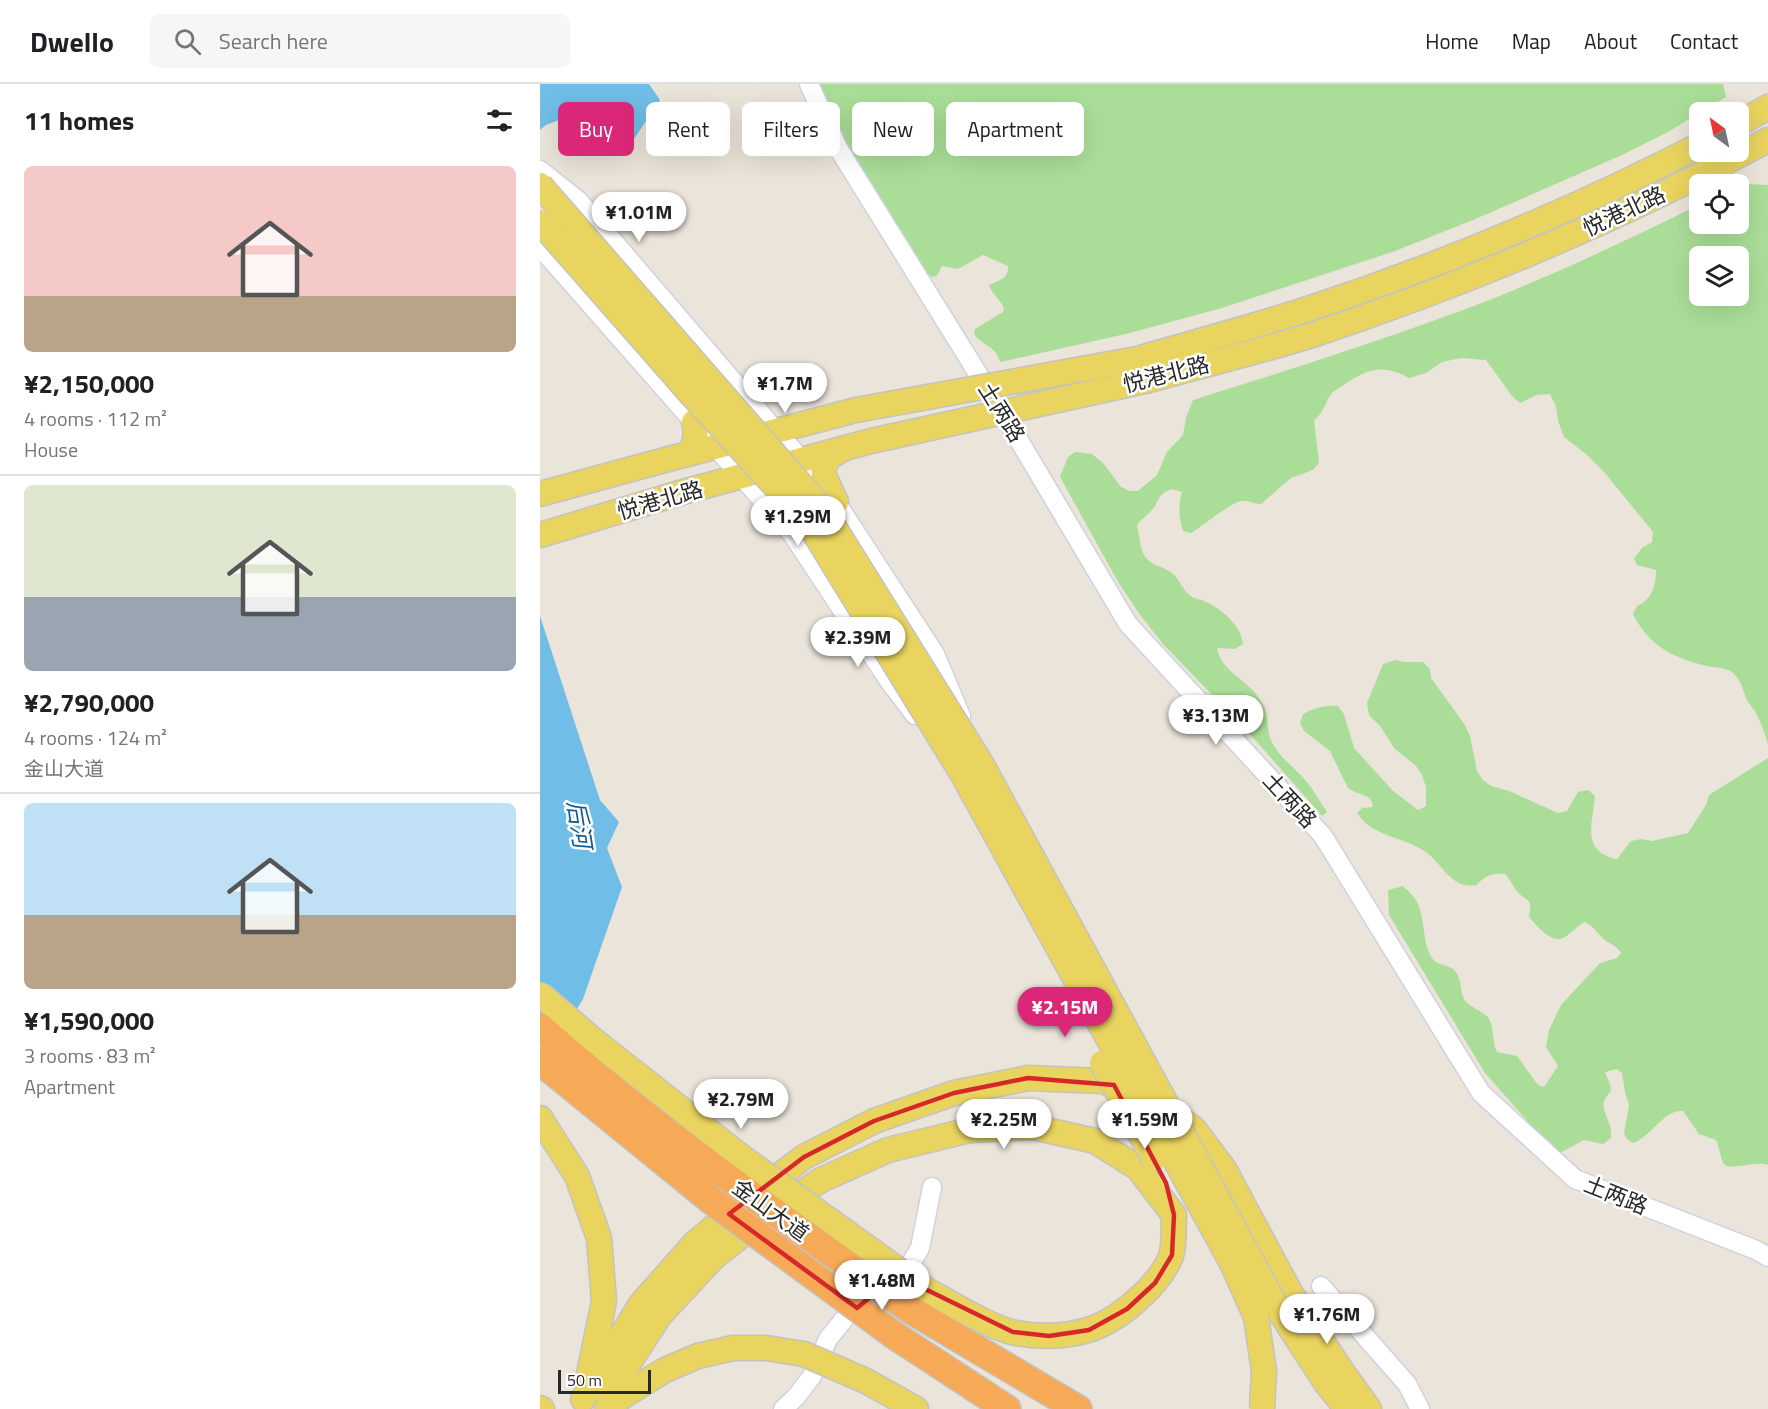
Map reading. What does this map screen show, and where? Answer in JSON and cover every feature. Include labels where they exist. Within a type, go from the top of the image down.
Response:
[{"type":"highway","name":"金山大道","points":[[540,1027],[573,1056],[728,1179],[910,1310],[1078,1409]]},
{"type":"highway","name":"金山大道","points":[[540,1061],[712,1201],[894,1335],[1007,1409]]},
{"type":"main road","points":[[1749,118],[1768,107]]},
{"type":"main road","name":"悦港北路","points":[[540,535],[683,492],[872,441],[1149,380],[1309,335],[1487,272],[1590,228],[1768,140]]},
{"type":"main road","name":"悦港北路","points":[[540,495],[856,410],[1137,359],[1301,311],[1383,283],[1576,205],[1689,150]]},
{"type":"main road","points":[[540,185],[824,512],[973,770],[1275,1304],[1326,1383],[1347,1409]]},
{"type":"main road","points":[[540,222],[691,394],[807,521],[973,770],[1027,894],[1062,987],[1166,1183],[1174,1215],[1172,1254],[1155,1283],[1127,1309],[1089,1330],[1049,1336],[1013,1332],[979,1318],[925,1289],[743,1158],[591,1038],[540,993]]},
{"type":"main road","points":[[689,454],[695,444],[697,434],[694,422]]},
{"type":"main road","points":[[837,502],[823,466],[831,456],[843,449]]},
{"type":"main road","points":[[1027,894],[1232,1263],[1256,1317],[1264,1371],[1262,1409]]},
{"type":"main road","points":[[583,1399],[606,1366],[641,1304],[695,1243],[740,1205],[804,1157],[874,1120],[954,1092],[1028,1078],[1102,1081],[1151,1099],[1193,1128],[1224,1169],[1291,1294],[1343,1373],[1370,1409]]},
{"type":"main road","points":[[540,1118],[577,1176],[599,1238],[604,1301],[607,1409]]},
{"type":"main road","points":[[606,1366],[660,1315],[713,1258],[761,1220],[821,1180],[888,1150],[970,1131],[1033,1127],[1095,1141],[1138,1168],[1174,1215]]},
{"type":"main road","points":[[607,1409],[623,1396],[665,1370],[698,1356],[733,1348],[766,1348],[804,1354],[866,1381],[916,1409]]},
{"type":"street","name":"土两路","points":[[809,84],[838,148],[1011,427],[1128,624],[1323,836],[1481,1093],[1575,1179],[1756,1250],[1768,1257]]},
{"type":"street","points":[[540,170],[579,201],[837,502],[935,654],[973,770]]},
{"type":"street","points":[[540,247],[792,534],[889,681],[973,770]]},
{"type":"street","points":[[783,1409],[796,1397],[812,1376],[828,1339],[845,1318],[911,1263],[920,1248],[932,1187]]},
{"type":"street","points":[[1321,1286],[1407,1384],[1420,1409]]},
{"type":"highlighted area","points":[[1028,1078],[1114,1085],[1166,1183],[1174,1215],[1172,1255],[1155,1283],[1127,1309],[1089,1330],[1049,1336],[1013,1332],[925,1289],[900,1272],[857,1308],[729,1214],[804,1157],[874,1121],[954,1093]]},
{"type":"green space","points":[[820,84],[1723,84],[1726,97],[1718,102],[1689,102],[1689,119],[1666,133],[1622,155],[1473,220],[1395,251],[1222,308],[1130,333],[1000,362],[995,352],[974,334],[975,329],[1003,312],[1004,308],[989,285],[1007,274],[1008,266],[983,255],[958,269],[942,266],[937,276],[932,277],[926,273],[843,143],[840,135],[840,102],[827,102]]},
{"type":"green space","points":[[1749,184],[1768,185],[1768,744],[1756,713],[1733,673],[1683,659],[1663,649],[1639,625],[1633,614],[1637,606],[1650,596],[1656,570],[1637,565],[1634,558],[1642,548],[1652,542],[1653,532],[1605,473],[1564,437],[1558,421],[1556,406],[1550,394],[1537,395],[1520,403],[1512,396],[1486,360],[1461,358],[1442,362],[1426,373],[1409,378],[1393,371],[1371,371],[1356,377],[1332,393],[1314,420],[1319,463],[1313,470],[1291,478],[1261,504],[1237,502],[1191,533],[1183,531],[1181,522],[1182,492],[1172,489],[1162,494],[1153,509],[1137,525],[1146,558],[1173,574],[1192,597],[1210,604],[1223,613],[1238,630],[1243,644],[1235,649],[1217,648],[1219,656],[1227,668],[1250,687],[1262,702],[1273,744],[1312,788],[1327,812],[1322,816],[1251,735],[1163,644],[1138,612],[1117,580],[1060,477],[1068,457],[1075,452],[1092,454],[1104,464],[1121,487],[1130,491],[1138,491],[1157,475],[1167,452],[1183,435],[1193,400],[1354,348],[1481,303],[1689,210],[1689,234],[1749,234]]},
{"type":"green space","points":[[1395,660],[1423,662],[1430,669],[1431,678],[1465,725],[1470,736],[1477,771],[1491,786],[1509,791],[1558,813],[1567,811],[1578,792],[1588,790],[1595,796],[1591,826],[1593,843],[1605,855],[1617,859],[1631,841],[1641,839],[1652,841],[1688,833],[1706,805],[1709,795],[1768,758],[1768,1165],[1727,1166],[1724,1164],[1716,1140],[1699,1134],[1683,1111],[1670,1114],[1640,1140],[1633,1143],[1624,1134],[1629,1105],[1622,1073],[1617,1069],[1605,1072],[1611,1091],[1606,1097],[1604,1109],[1610,1125],[1611,1138],[1603,1144],[1584,1140],[1560,1153],[1555,1152],[1485,1073],[1389,915],[1388,890],[1403,886],[1414,897],[1420,910],[1432,958],[1455,971],[1459,977],[1465,1001],[1488,1017],[1497,1052],[1517,1056],[1538,1085],[1544,1087],[1558,1066],[1546,1047],[1549,1030],[1561,1005],[1600,963],[1617,958],[1621,953],[1585,922],[1565,937],[1555,939],[1550,937],[1529,917],[1528,900],[1516,890],[1505,874],[1490,875],[1477,885],[1460,883],[1453,879],[1429,854],[1378,831],[1363,821],[1357,813],[1362,808],[1373,807],[1372,802],[1348,788],[1330,751],[1304,731],[1300,723],[1303,714],[1307,712],[1338,706],[1344,714],[1354,748],[1392,790],[1418,810],[1426,806],[1426,787],[1422,775],[1416,766],[1394,748],[1380,726],[1369,715],[1367,703],[1383,664]]},
{"type":"water","points":[[540,84],[649,84],[660,100],[646,102],[646,121],[634,139],[634,102],[558,102],[558,120],[540,130]]},
{"type":"water","name":"后河","points":[[540,616],[600,800],[619,822],[607,848],[622,887],[583,999],[540,1070]]}]
